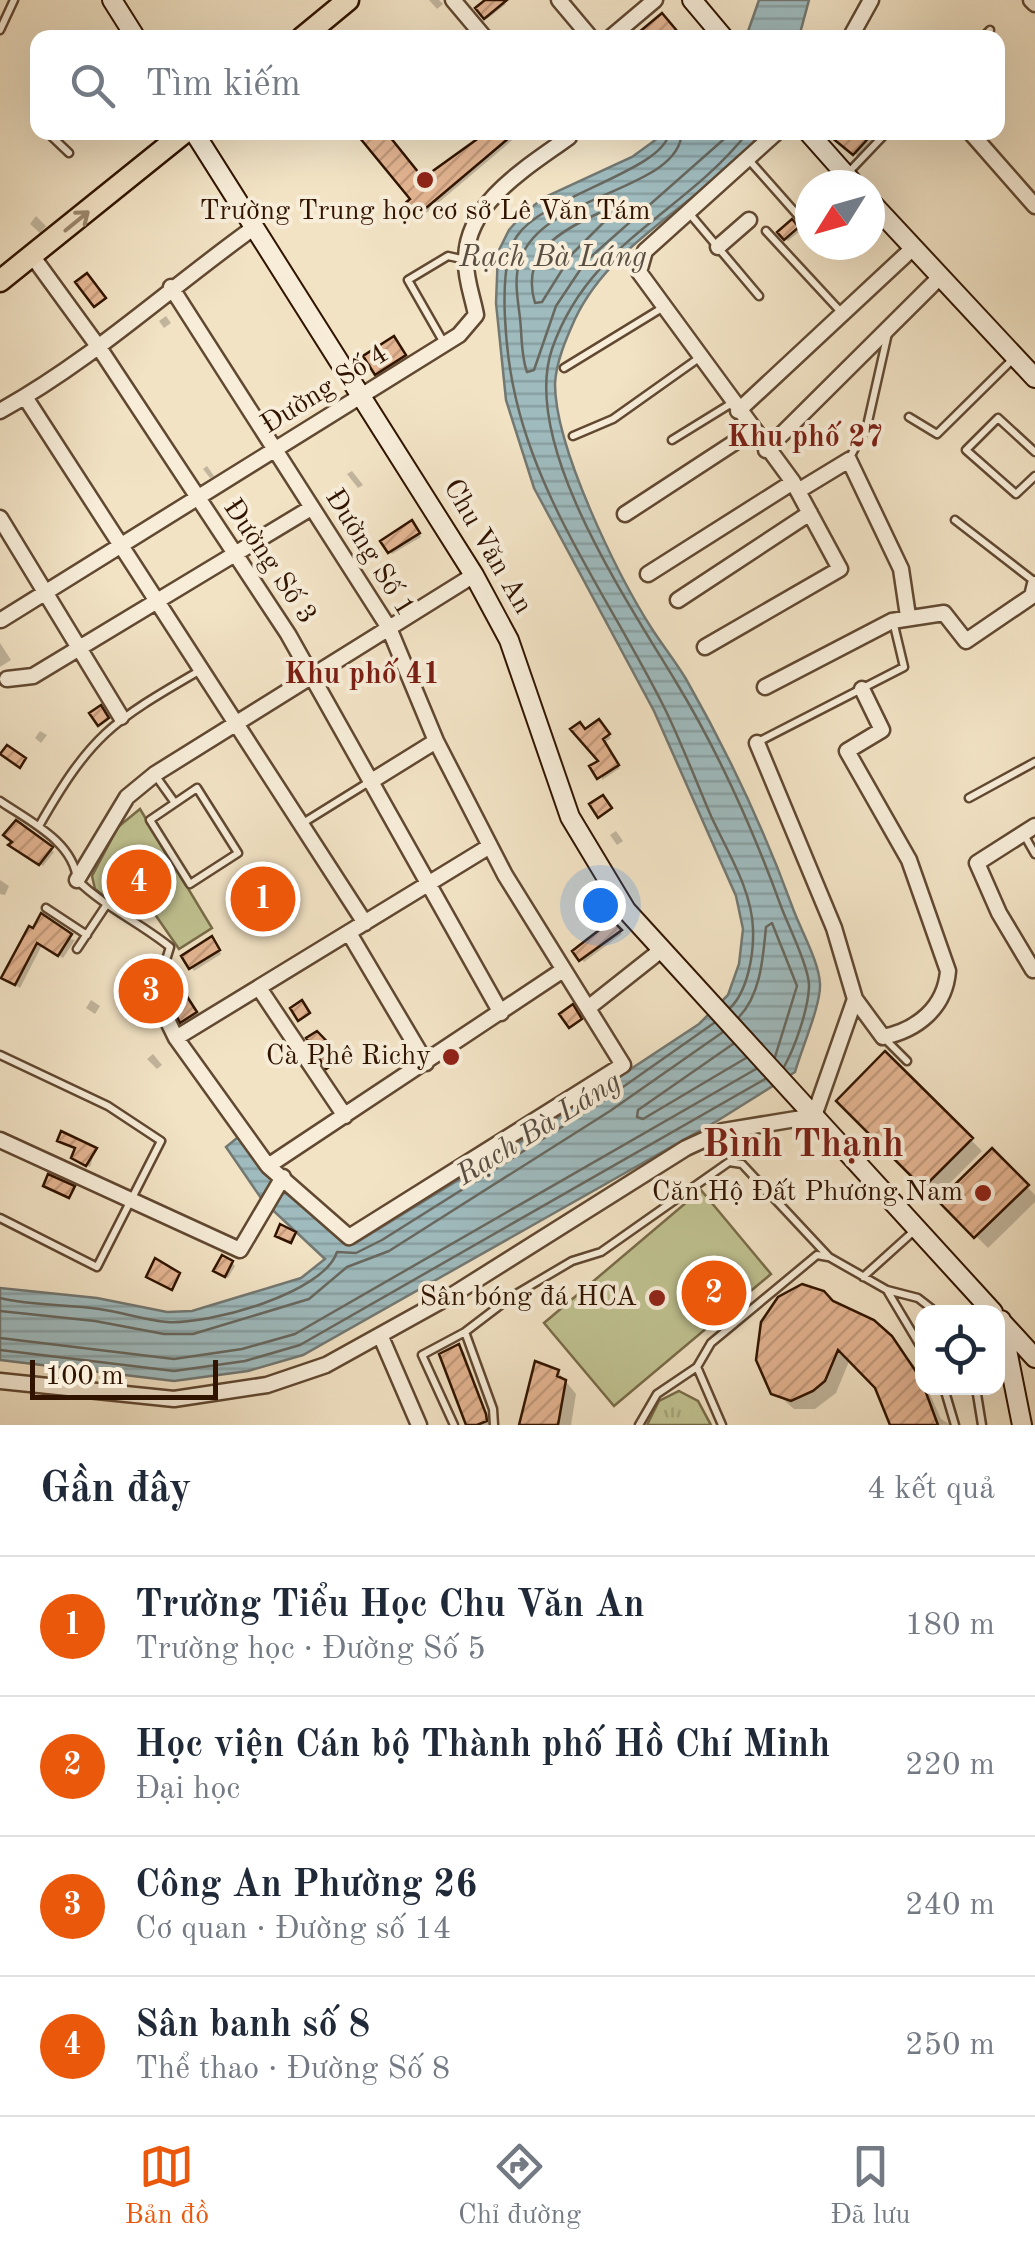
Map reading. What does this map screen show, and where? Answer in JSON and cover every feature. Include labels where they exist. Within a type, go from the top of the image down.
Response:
[{"type":"main road","points":[[312,30],[348,0]]},
{"type":"main road","points":[[0,281],[175,140]]},
{"type":"street","points":[[113,0],[131,30]]},
{"type":"street","points":[[453,0],[478,30]]},
{"type":"street","points":[[559,0],[584,30]]},
{"type":"street","points":[[619,30],[655,0]]},
{"type":"street","points":[[692,0],[718,30]]},
{"type":"street","points":[[855,30],[872,0]]},
{"type":"street","name":"Chu Văn An","points":[[199,140],[474,575],[509,640],[570,817],[626,910],[704,1000],[814,1116]]},
{"type":"street","name":"Đường Số 4","points":[[0,620],[444,344],[476,315],[466,260],[480,216],[491,200],[565,140]]},
{"type":"street","points":[[705,647],[840,569],[795,486],[639,272],[645,251],[768,140]]},
{"type":"street","points":[[815,140],[842,170]]},
{"type":"street","points":[[977,140],[1035,206]]},
{"type":"street","points":[[885,218],[1035,378]]},
{"type":"street","points":[[718,247],[749,220]]},
{"type":"street","points":[[0,411],[100,348],[171,287],[252,229]]},
{"type":"street","points":[[735,407],[912,248]]},
{"type":"street","name":"Đường Số 3","points":[[33,257],[100,348],[313,675],[425,886],[500,1013]]},
{"type":"street","points":[[766,450],[939,278]]},
{"type":"street","name":"Đường Số 1","points":[[171,287],[389,628],[436,741],[490,846],[623,1065],[349,1237],[280,1183]]},
{"type":"street","points":[[25,397],[365,923]]},
{"type":"street","points":[[624,514],[752,431]]},
{"type":"street","points":[[648,574],[795,486],[849,460],[901,569],[900,619]]},
{"type":"street","points":[[4,684],[33,676],[156,598],[311,508]]},
{"type":"street","points":[[678,600],[810,514]]},
{"type":"street","points":[[0,518],[120,717]]},
{"type":"street","points":[[78,880],[127,798],[155,774],[474,575]]},
{"type":"street","points":[[765,687],[900,619],[944,613],[966,641],[1032,596],[1035,583]]},
{"type":"street","points":[[757,743],[834,928],[854,999],[882,1037],[906,1032],[929,1015],[946,988],[948,971],[909,860],[847,751],[882,730],[862,689]]},
{"type":"street","points":[[370,782],[436,741]]},
{"type":"street","points":[[1029,830],[977,862],[999,913],[1034,971]]},
{"type":"street","points":[[176,1038],[490,846]]},
{"type":"street","points":[[349,932],[426,1062]]},
{"type":"street","points":[[588,1008],[660,951]]},
{"type":"street","points":[[268,1166],[563,970]]},
{"type":"street","points":[[259,988],[345,1116]]},
{"type":"street","points":[[0,1140],[240,1250],[280,1183],[176,1038],[155,995]]},
{"type":"street","points":[[814,1116],[854,999]]},
{"type":"street","points":[[814,1116],[986,1305]]},
{"type":"street","points":[[0,1381],[174,1399],[227,1394],[326,1366],[381,1337],[686,1148],[723,1131],[814,1116]]},
{"type":"street","points":[[1005,1326],[1035,1358]]},
{"type":"street","points":[[381,1337],[419,1425]]},
{"type":"street","points":[[1005,1352],[1022,1425]]},
{"type":"lane","points":[[0,30],[14,0]]},
{"type":"lane","points":[[55,140],[69,153]]},
{"type":"lane","points":[[858,170],[881,140]]},
{"type":"lane","points":[[748,159],[795,213]]},
{"type":"lane","points":[[688,212],[760,296]]},
{"type":"lane","points":[[766,231],[842,313]]},
{"type":"lane","points":[[444,344],[408,280],[448,256],[466,260]]},
{"type":"lane","points":[[564,368],[664,307]]},
{"type":"lane","points":[[849,460],[867,426],[890,329]]},
{"type":"lane","points":[[909,417],[937,434],[1015,357]]},
{"type":"lane","points":[[573,436],[612,419],[700,358]]},
{"type":"lane","points":[[672,440],[735,407]]},
{"type":"lane","points":[[1035,452],[998,418],[966,450],[1016,494],[1035,476]]},
{"type":"lane","points":[[955,520],[1035,583]]},
{"type":"lane","points":[[757,743],[904,667],[900,619]]},
{"type":"lane","points":[[39,826],[92,743],[120,717],[200,670]]},
{"type":"lane","points":[[969,798],[1035,762]]},
{"type":"lane","points":[[155,774],[174,803]]},
{"type":"lane","points":[[300,824],[370,782]]},
{"type":"lane","points":[[197,788],[238,853],[190,884],[150,820],[174,803],[197,788]]},
{"type":"lane","points":[[0,801],[39,826],[76,863],[78,880],[106,907],[142,924],[170,947],[155,995]]},
{"type":"lane","points":[[1029,830],[1035,854]]},
{"type":"lane","points":[[77,949],[106,907]]},
{"type":"lane","points":[[46,908],[86,935]]},
{"type":"lane","points":[[882,1037],[907,1061]]},
{"type":"lane","points":[[0,1055],[108,1106],[161,1140],[97,1267],[0,1218]]},
{"type":"lane","points":[[454,1425],[422,1355],[572,1262],[601,1252],[730,1162],[742,1164],[829,1257],[887,1290],[918,1298],[927,1305]]},
{"type":"lane","points":[[863,1276],[916,1230]]},
{"type":"lane","points":[[639,1425],[648,1403],[697,1368],[711,1343],[817,1255],[829,1257]]},
{"type":"lane","points":[[887,1290],[915,1337]]},
{"type":"lane","points":[[464,1332],[493,1409],[494,1425]]},
{"type":"lane","points":[[697,1368],[722,1425]]},
{"type":"lane","points":[[946,1395],[955,1425]]},
{"type":"lane","points":[[977,1395],[982,1425]]},
{"type":"green space","points":[[140,809],[212,928],[179,949],[143,897],[122,910],[95,889],[92,876],[118,827]]},
{"type":"green space","name":"Sân bóng đá HCA","points":[[701,1190],[771,1274],[614,1406],[544,1323]]},
{"type":"green space","points":[[679,1391],[698,1401],[711,1425],[647,1425],[659,1401]]},
{"type":"water","points":[[759,0],[809,0],[801,30],[748,30]]},
{"type":"water","name":"Rạch Bà Láng","points":[[655,140],[755,140],[612,265],[575,319],[559,359],[555,384],[565,442],[590,510],[638,605],[686,679],[730,762],[813,955],[819,993],[795,1072],[717,1121],[303,1355],[248,1371],[174,1381],[0,1360],[0,1288],[97,1298],[167,1312],[192,1311],[301,1278],[325,1259],[263,1201],[226,1147],[243,1133],[275,1184],[347,1244],[354,1244],[517,1144],[699,1024],[728,995],[739,964],[743,929],[736,896],[654,711],[534,488],[506,400],[496,303],[498,252],[509,230],[545,197],[632,157]]},
{"type":"building","points":[[485,0],[507,0],[484,19],[475,8]]},
{"type":"building","points":[[662,13],[676,30],[642,30]]},
{"type":"building","points":[[362,140],[392,140],[423,178],[476,140],[507,140],[413,219],[402,206],[410,199]]},
{"type":"building","points":[[835,140],[867,140],[853,155]]},
{"type":"building","points":[[792,219],[795,222],[795,230],[784,240],[777,232]]},
{"type":"building","points":[[87,273],[106,298],[94,307],[75,282]]},
{"type":"building","points":[[394,336],[406,355],[375,375],[363,356]]},
{"type":"building","points":[[412,520],[420,533],[388,553],[380,541]]},
{"type":"building","points":[[101,705],[109,718],[98,726],[89,713]]},
{"type":"building","points":[[599,719],[610,734],[603,739],[619,765],[597,779],[589,766],[598,761],[570,729],[580,722],[585,729]]},
{"type":"building","points":[[7,745],[26,758],[20,768],[0,754]]},
{"type":"building","points":[[603,795],[612,808],[598,818],[589,804]]},
{"type":"building","points":[[16,820],[53,847],[39,865],[8,845],[12,842],[3,835]]},
{"type":"building","points":[[41,913],[72,934],[58,956],[37,943],[15,985],[1,978],[29,926],[33,928]]},
{"type":"building","points":[[612,920],[622,930],[579,961],[572,951]]},
{"type":"building","points":[[212,936],[220,950],[189,969],[181,956]]},
{"type":"building","points":[[177,981],[197,1012],[180,1023],[164,990]]},
{"type":"building","points":[[302,1000],[310,1013],[298,1021],[290,1008]]},
{"type":"building","points":[[573,1004],[582,1019],[569,1028],[559,1014]]},
{"type":"building","points":[[317,1031],[336,1051],[331,1054],[337,1062],[326,1069],[306,1038]]},
{"type":"building","points":[[885,1051],[973,1138],[923,1188],[836,1101]]},
{"type":"building","points":[[61,1131],[97,1148],[86,1166],[71,1158],[75,1148],[57,1141]]},
{"type":"building","name":"Căn Hộ Đất Phương Nam","points":[[992,1148],[1029,1185],[974,1238],[938,1201]]},
{"type":"building","points":[[48,1174],[75,1186],[69,1198],[43,1186]]},
{"type":"building","points":[[280,1224],[296,1232],[291,1243],[275,1236]]},
{"type":"building","points":[[222,1255],[233,1261],[225,1277],[213,1271]]},
{"type":"building","points":[[155,1258],[180,1273],[172,1290],[146,1277]]},
{"type":"building","points":[[802,1284],[824,1291],[833,1301],[874,1320],[892,1336],[915,1370],[915,1395],[927,1395],[938,1425],[890,1425],[875,1388],[838,1350],[825,1381],[813,1391],[791,1401],[771,1394],[756,1360],[761,1322],[778,1297]]},
{"type":"building","points":[[459,1344],[486,1414],[487,1421],[477,1425],[466,1425],[439,1354]]},
{"type":"building","points":[[535,1361],[559,1370],[557,1376],[566,1380],[558,1425],[519,1425]]},
{"type":"place","name":"Trường Trung học cơ sở Lê Văn Tám","points":[[425,180]]},
{"type":"place","name":"Sân banh số 8","points":[[139,882]]},
{"type":"place","name":"Trường Tiểu Học Chu Văn An","points":[[263,899]]},
{"type":"place","name":"Công An Phường 26","points":[[151,991]]},
{"type":"place","name":"Cà Phê Richy","points":[[451,1057]]},
{"type":"place","name":"Căn Hộ Đất Phương Nam","points":[[983,1193]]},
{"type":"place","name":"Học viện Cán bộ Thành phố Hồ Chí Minh","points":[[714,1293]]},
{"type":"place","name":"Sân bóng đá HCA","points":[[657,1298]]},
{"type":"district","name":"Khu phố 27","points":[[805,438]]},
{"type":"district","name":"Khu phố 41","points":[[362,675]]},
{"type":"district","name":"Bình Thạnh","points":[[803,1146]]}]
